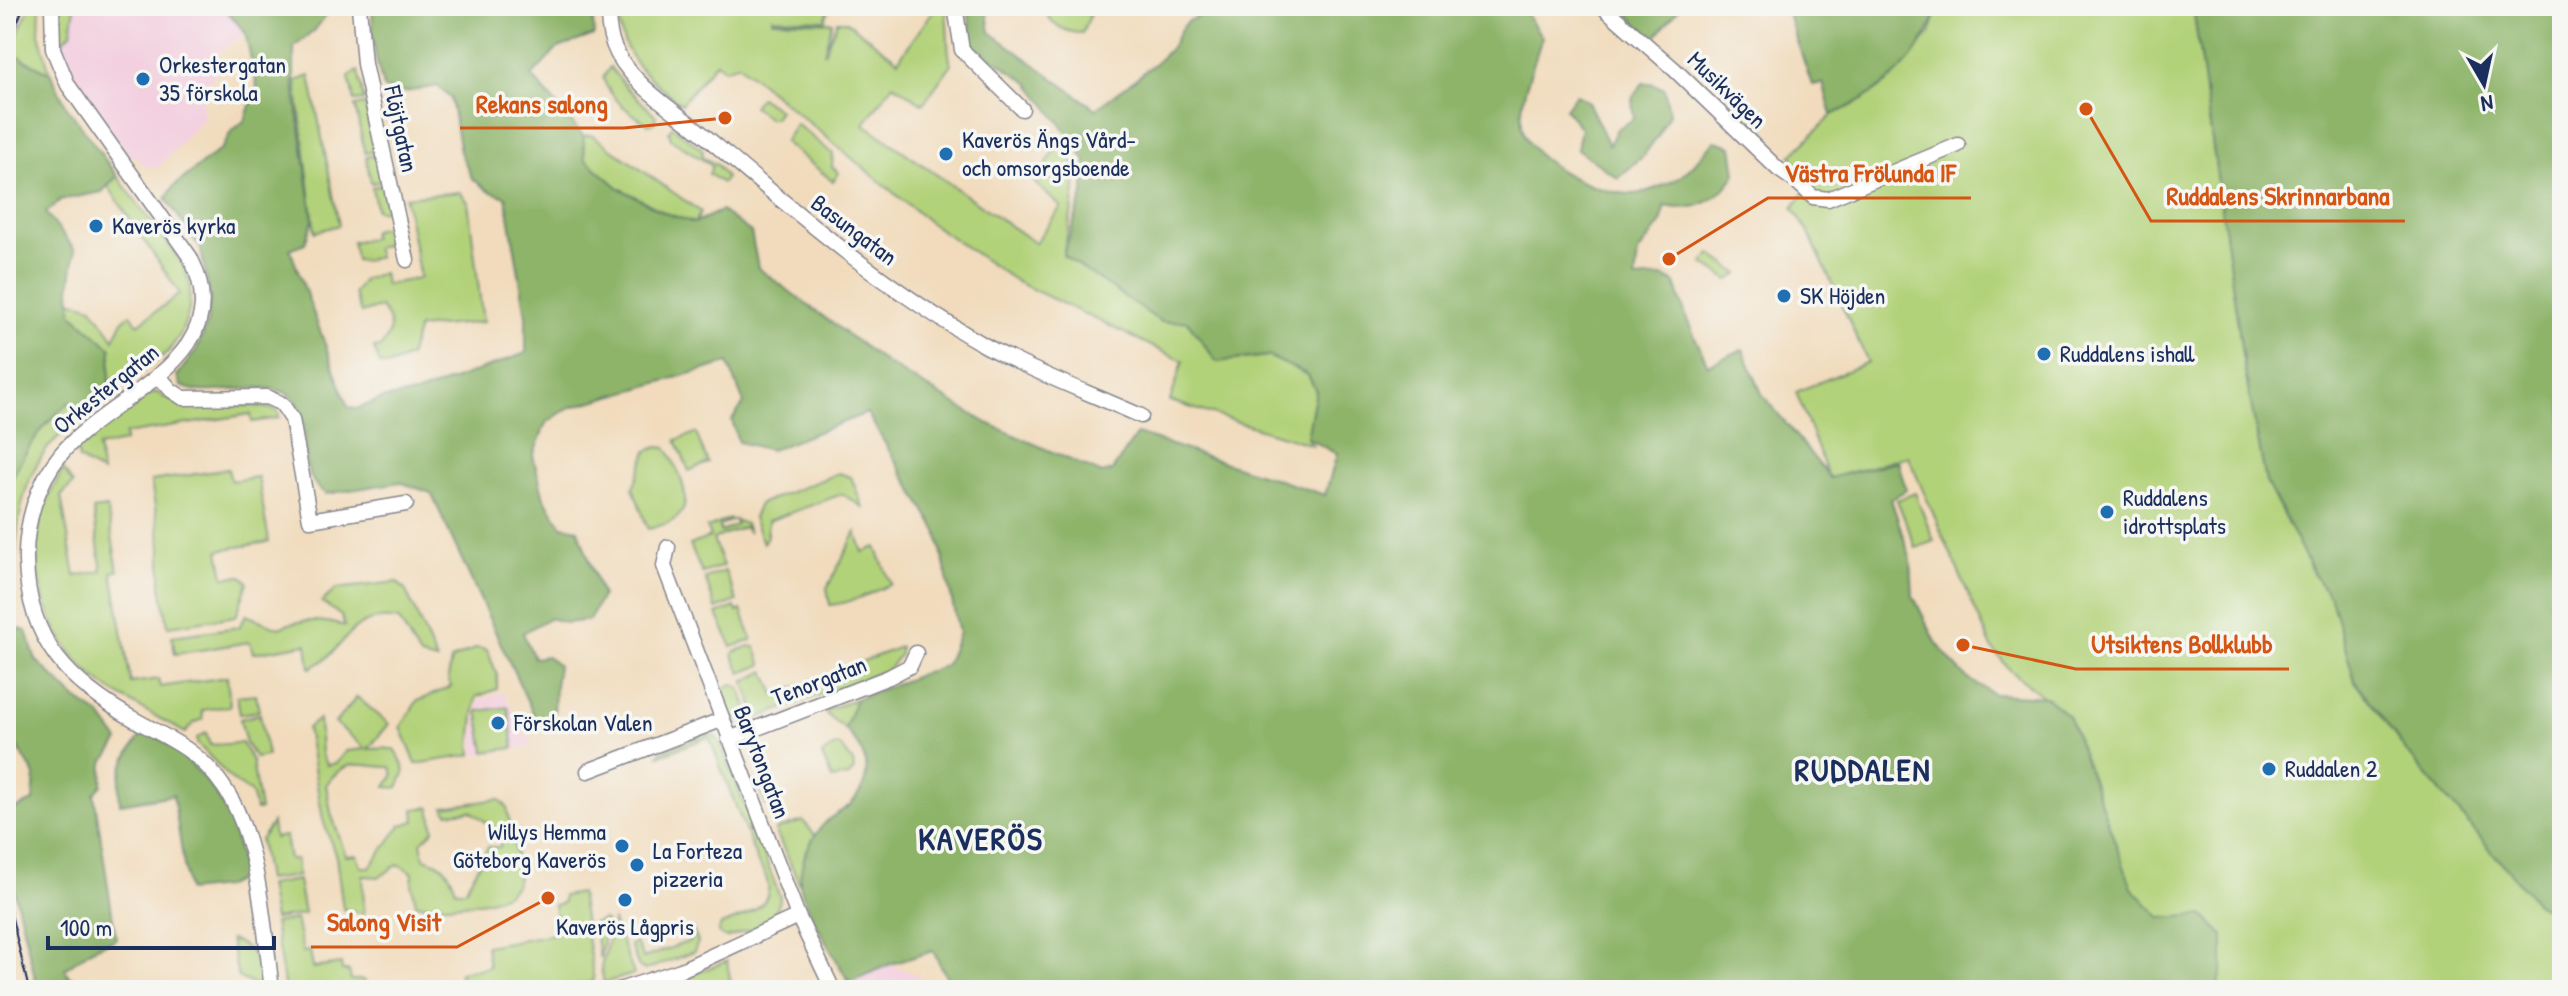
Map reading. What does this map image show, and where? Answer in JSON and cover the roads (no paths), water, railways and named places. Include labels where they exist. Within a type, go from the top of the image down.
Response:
[{"type":"street","name":"Orkestergatan","points":[[52,6],[53,49],[62,74],[82,107],[183,246],[197,273],[201,306],[195,332],[180,358],[86,429],[52,467],[37,496],[29,522],[26,556],[29,590],[41,629],[70,675],[100,700],[188,749],[210,768],[234,802],[250,848],[272,990]]},
{"type":"street","name":"Flöjtgatan","points":[[359,6],[364,64],[407,260]]},
{"type":"street","name":"Basungatan","points":[[609,6],[610,35],[618,54],[653,95],[691,123],[774,197],[846,254],[905,296],[987,346],[1141,416]]},
{"type":"street","points":[[955,6],[962,50],[1022,109]]},
{"type":"street","name":"Musikvägen","points":[[1602,6],[1674,69],[1778,169],[1813,197],[1828,199],[1958,145]]},
{"type":"street","points":[[158,375],[183,398],[267,397],[282,404],[292,419],[310,520],[406,504]]},
{"type":"street","name":"Barytongatan","points":[[668,547],[664,566],[721,720],[798,916],[833,990]]},
{"type":"street","name":"Tenorgatan","points":[[729,739],[889,677],[910,666],[916,653]]},
{"type":"street","points":[[588,771],[721,720]]},
{"type":"street","points":[[619,990],[681,970],[798,916]]},
{"type":"tram line","points":[[6,49],[24,6]]},
{"type":"tram line","points":[[6,893],[29,990]]},
{"type":"place","name":"Orkestergatan 35 förskola","points":[[143,79]]},
{"type":"place","name":"Ruddalens Skrinnarbana","points":[[2086,109]]},
{"type":"place","name":"Rekans salong","points":[[725,118]]},
{"type":"place","name":"Kaverös Ängs Vård- och omsorgsboende","points":[[946,154]]},
{"type":"place","name":"Kaverös kyrka","points":[[96,226]]},
{"type":"place","name":"Västra Frölunda IF","points":[[1669,259]]},
{"type":"place","name":"SK Höjden","points":[[1784,296]]},
{"type":"place","name":"Ruddalens ishall","points":[[2044,354]]},
{"type":"place","name":"Ruddalens idrottsplats","points":[[2107,512]]},
{"type":"place","name":"Utsiktens Bollklubb","points":[[1963,645]]},
{"type":"place","name":"Förskolan Valen","points":[[498,723]]},
{"type":"place","name":"Ruddalen 2","points":[[2269,769]]},
{"type":"place","name":"Willys Hemma Göteborg Kaverös","points":[[622,846]]},
{"type":"place","name":"La Forteza pizzeria","points":[[637,865]]},
{"type":"place","name":"Salong Visit","points":[[548,898]]},
{"type":"place","name":"Kaverös Lågpris","points":[[625,900]]},
{"type":"district","name":"RUDDALEN","points":[[1863,770]]},
{"type":"district","name":"KAVERÖS","points":[[981,839]]}]
